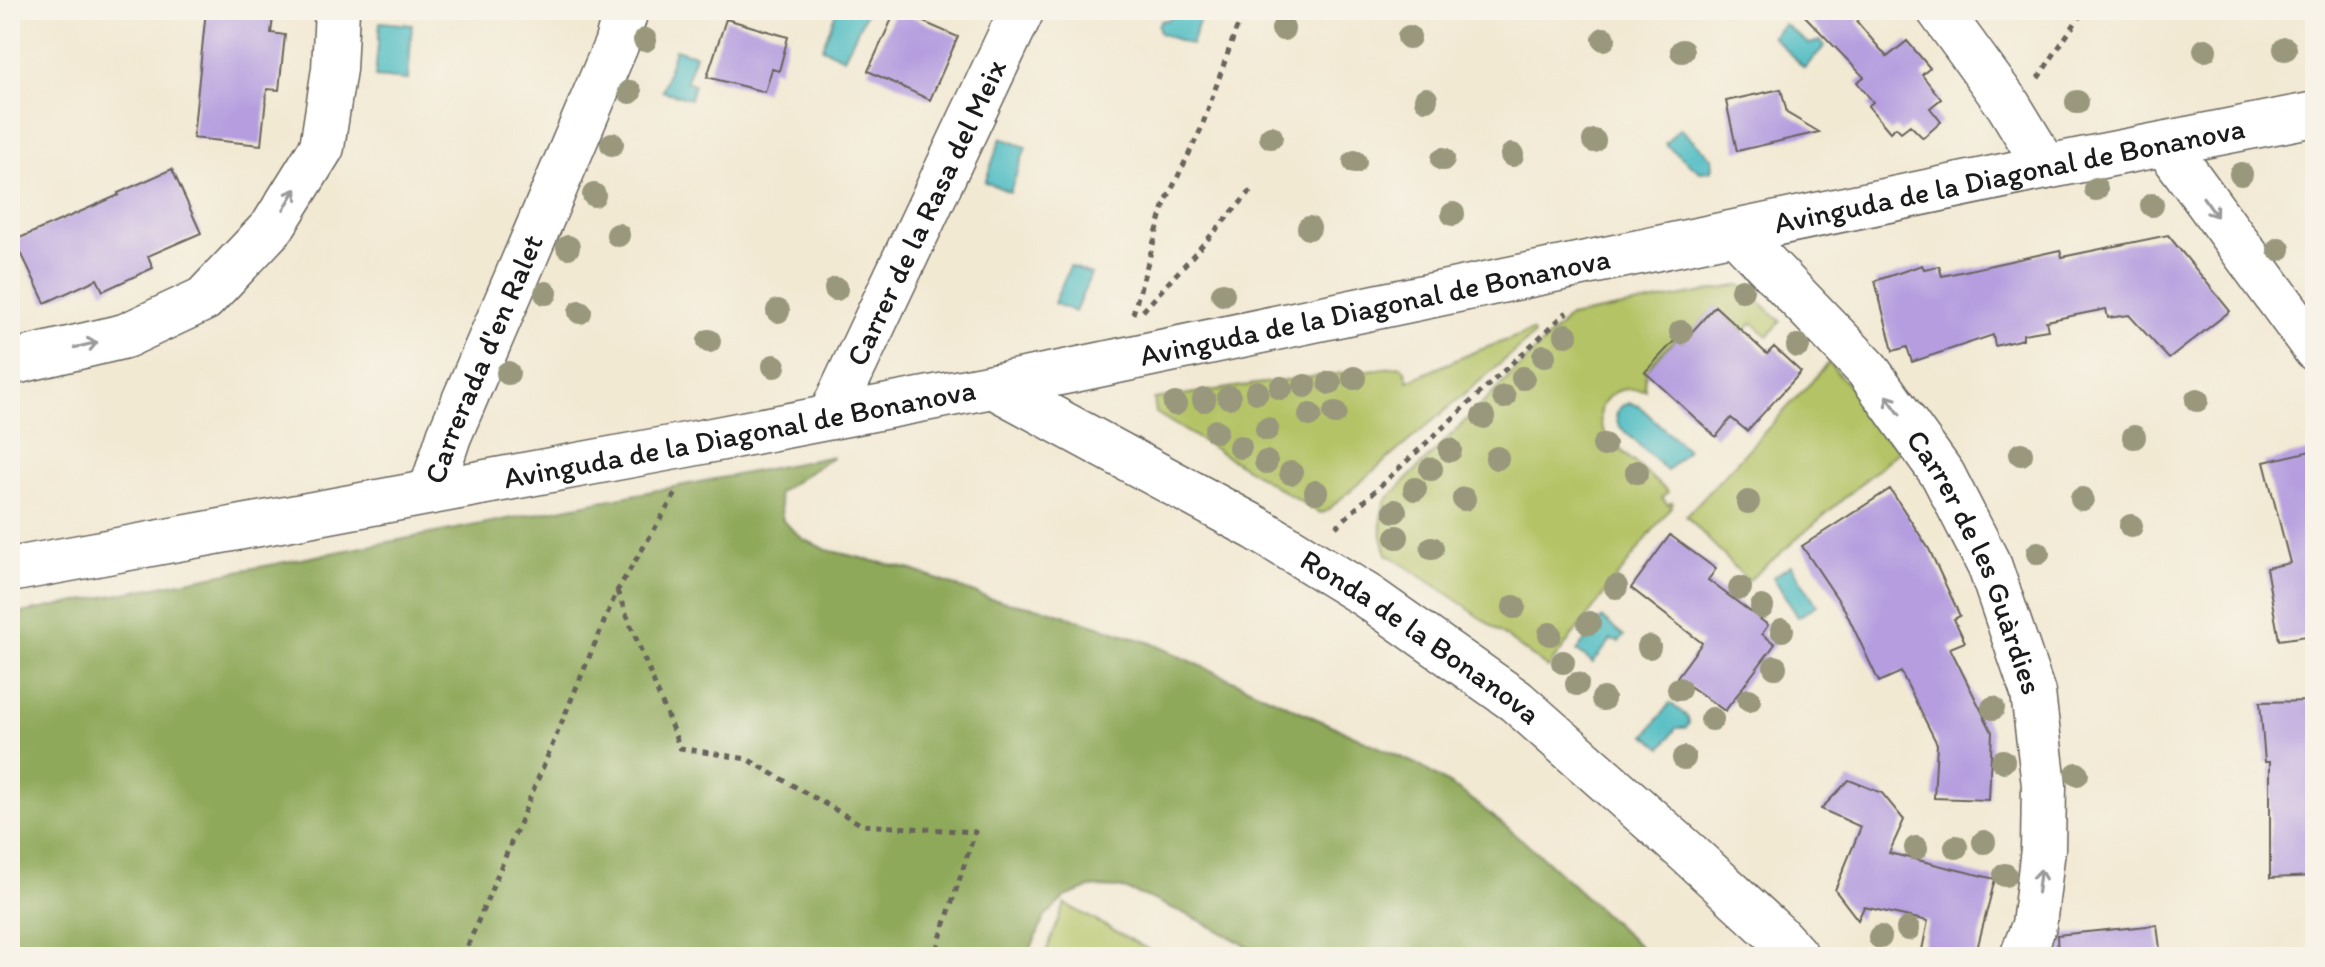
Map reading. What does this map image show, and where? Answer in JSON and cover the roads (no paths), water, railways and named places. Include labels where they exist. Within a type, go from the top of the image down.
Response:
[{"type":"street","points":[[10,363],[125,336],[204,299],[273,226],[322,147],[334,69],[337,10]]},
{"type":"street","name":"Carrer de la Rasa del Meix","points":[[830,417],[1022,10]]},
{"type":"street","points":[[1939,10],[2009,106],[2046,167]]},
{"type":"street","name":"Carrerada d'en Ralet","points":[[10,570],[431,491],[449,436],[614,22]]},
{"type":"street","name":"Avinguda de la Diagonal de Bonanova","points":[[431,491],[696,444],[993,386],[2315,114]]},
{"type":"street","points":[[2165,144],[2315,349]]},
{"type":"street","name":"Carrer de les Guàrdies","points":[[1736,233],[1867,369],[1943,475],[1990,567],[2033,693],[2044,785],[2043,849],[2034,925],[2022,957]]},
{"type":"street","name":"Ronda de la Bonanova","points":[[993,386],[1268,536],[1367,596],[1516,701],[1688,853],[1797,957]]},
{"type":"water","points":[[837,10],[867,11],[844,58],[822,48]]},
{"type":"water","points":[[1173,10],[1203,10],[1191,45],[1160,33],[1158,25],[1170,19]]},
{"type":"water","points":[[380,22],[412,25],[408,80],[375,77]]},
{"type":"water","points":[[1784,24],[1809,44],[1821,41],[1825,46],[1804,68],[1772,36]]},
{"type":"water","points":[[675,49],[695,55],[686,81],[694,84],[690,99],[662,91]]},
{"type":"water","points":[[1680,128],[1712,158],[1713,168],[1710,171],[1700,172],[1665,144]]},
{"type":"water","points":[[1001,138],[1026,147],[1010,192],[985,182]]},
{"type":"water","points":[[1070,266],[1091,274],[1075,312],[1054,303]]},
{"type":"water","points":[[1630,403],[1639,406],[1687,450],[1667,471],[1619,426],[1616,418],[1618,411]]},
{"type":"water","points":[[1791,565],[1817,605],[1798,617],[1773,577]]},
{"type":"water","points":[[1602,618],[1624,636],[1619,642],[1611,640],[1593,663],[1577,651]]},
{"type":"water","points":[[1670,703],[1688,717],[1689,723],[1686,728],[1676,728],[1662,748],[1646,735]]}]
